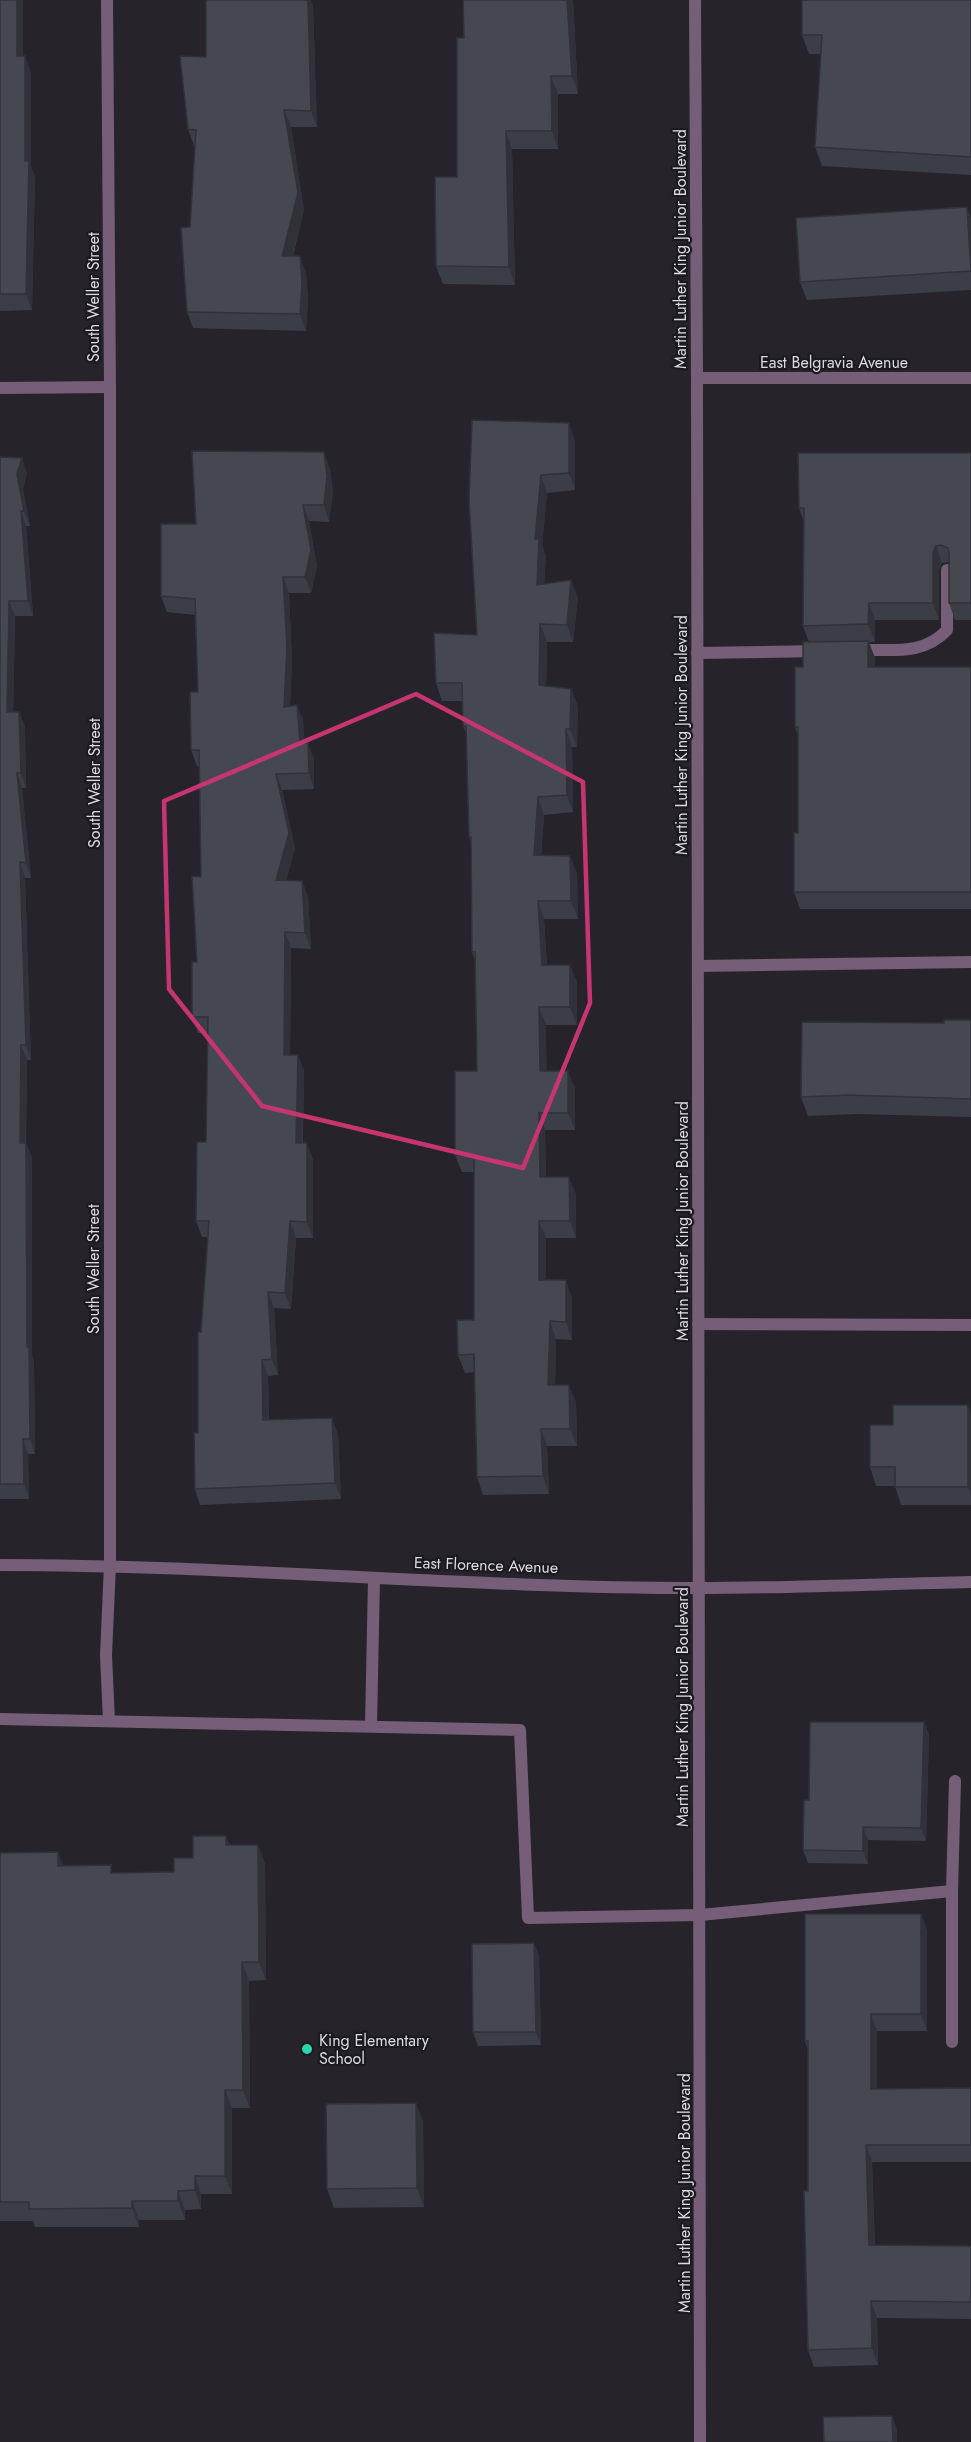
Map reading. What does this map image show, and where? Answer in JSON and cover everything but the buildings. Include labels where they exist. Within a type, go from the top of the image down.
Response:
[{"type":"street","name":"South Weller Street","points":[[107,0],[110,387],[110,1565],[106,1655],[109,1721]]},
{"type":"street","name":"Martin Luther King Junior Boulevard","points":[[695,0],[700,2442]]},
{"type":"street","name":"East Belgravia Avenue","points":[[697,378],[971,378]]},
{"type":"street","points":[[0,388],[110,387]]},
{"type":"street","points":[[851,650],[919,649],[937,641],[947,630],[947,570]]},
{"type":"street","points":[[697,653],[828,651]]},
{"type":"street","points":[[698,966],[971,962]]},
{"type":"street","points":[[698,1324],[971,1325]]},
{"type":"street","name":"East Florence Avenue","points":[[0,1565],[110,1565],[374,1578],[698,1588],[971,1582]]},
{"type":"street","points":[[371,1726],[374,1578]]},
{"type":"street","points":[[0,1719],[520,1730],[528,1918],[700,1915],[952,1890]]},
{"type":"street","points":[[952,2042],[952,1890],[956,1781]]},
{"type":"highlighted area","points":[[416,694],[583,782],[590,1003],[523,1168],[262,1106],[169,989],[164,801]]},
{"type":"place","name":"King Elementary School","points":[[307,2049]]}]
